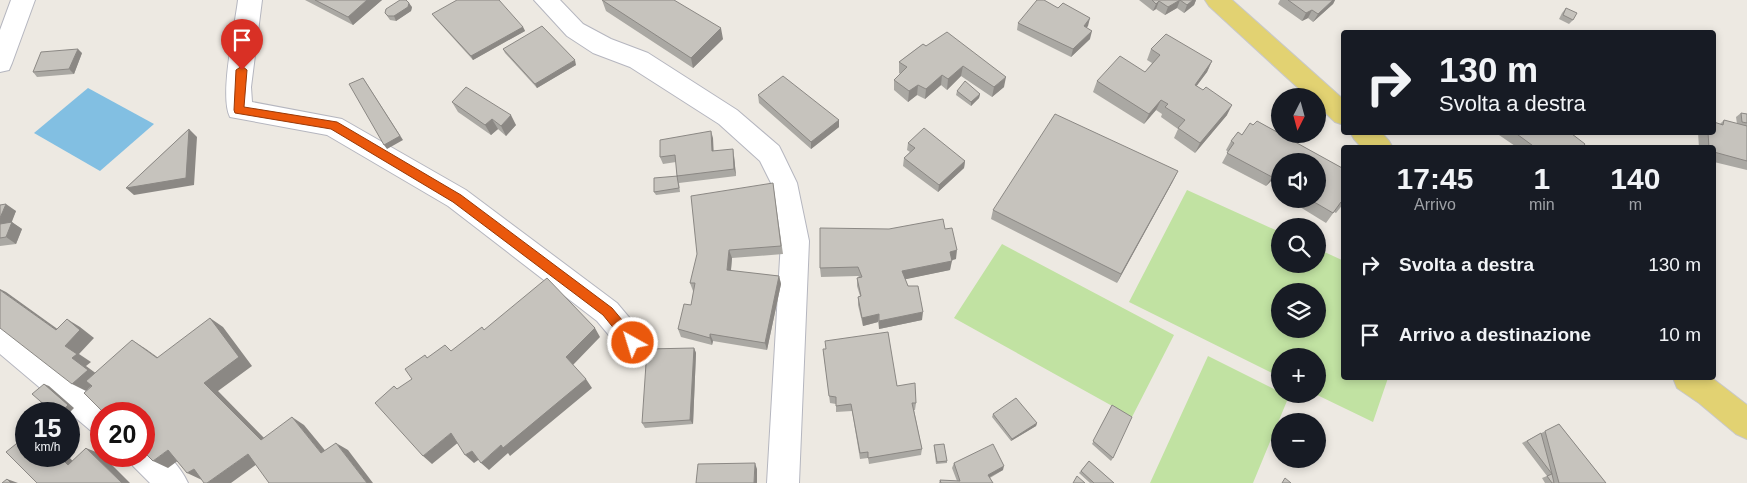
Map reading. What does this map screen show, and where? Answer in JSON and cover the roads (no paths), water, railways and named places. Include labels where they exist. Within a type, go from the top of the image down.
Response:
[{"type":"main road","points":[[1217,0],[1341,112]]},
{"type":"main road","points":[[1366,135],[1377,145]]},
{"type":"main road","points":[[1691,380],[1710,393],[1747,424]]},
{"type":"street","points":[[0,63],[24,0]]},
{"type":"street","points":[[250,0],[239,87],[239,110],[333,126],[457,198],[607,312],[633,343]]},
{"type":"street","points":[[546,0],[575,30],[602,46],[638,60],[655,70],[728,117],[770,154],[784,183],[794,241],[783,483]]},
{"type":"street","points":[[0,336],[90,411]]},
{"type":"street","points":[[155,465],[172,483]]},
{"type":"water","points":[[88,88],[154,124],[100,171],[34,133]]}]
